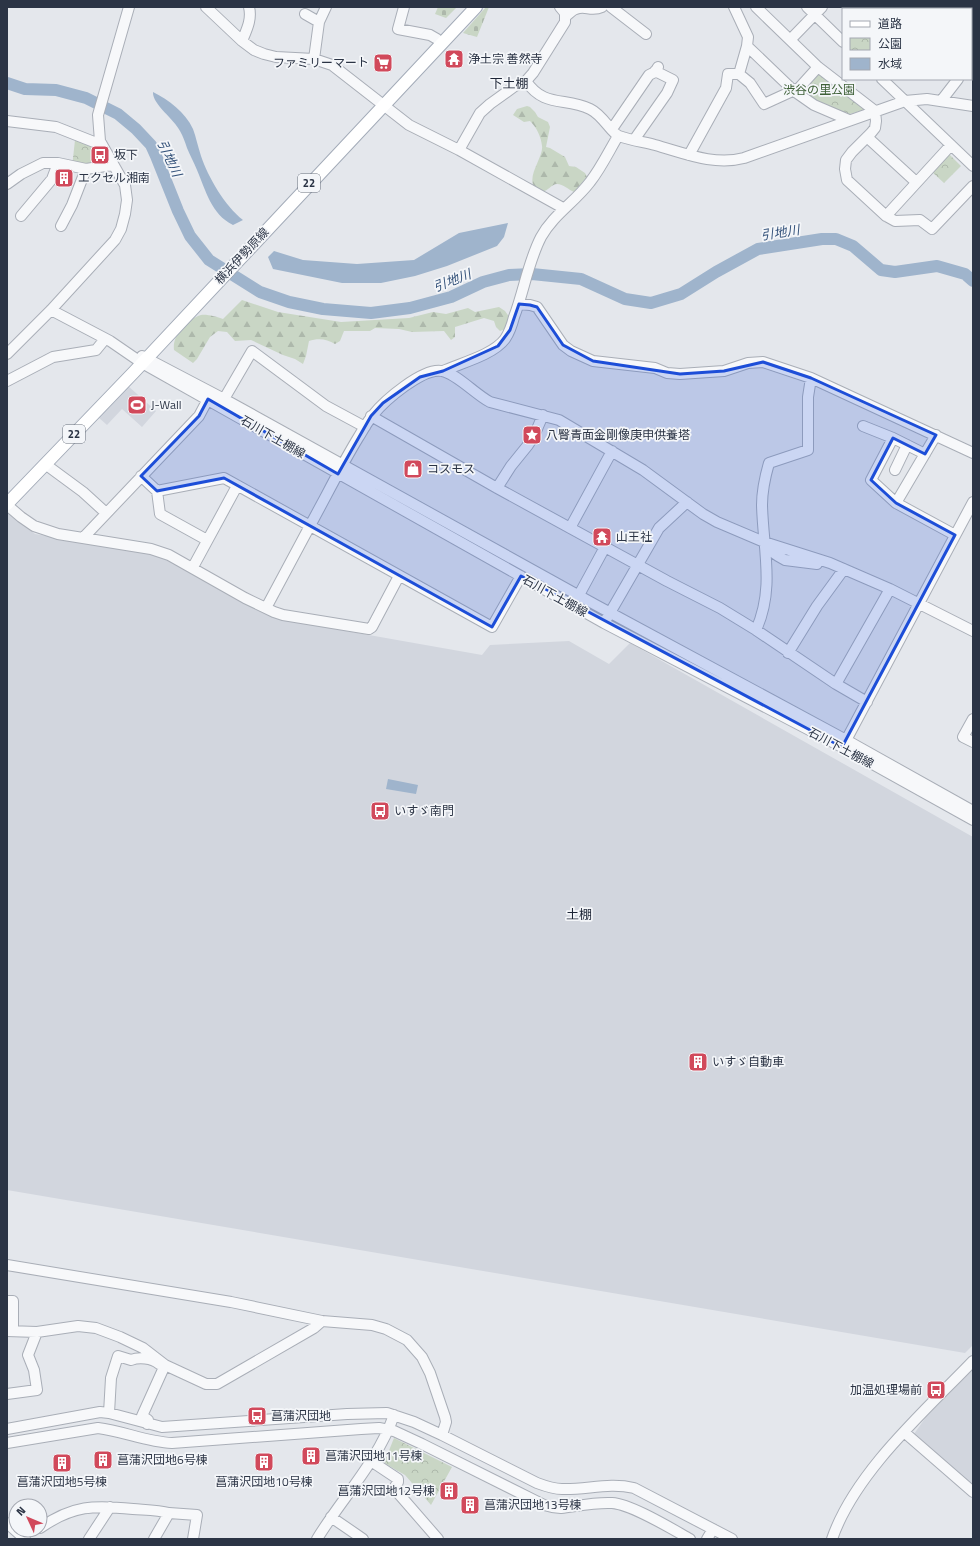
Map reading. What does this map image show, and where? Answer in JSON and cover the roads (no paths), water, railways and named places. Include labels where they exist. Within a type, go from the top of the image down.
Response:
[{"type":"main road","name":"横浜伊勢原線","points":[[381,103],[437,39],[468,7]]},
{"type":"main road","name":"横浜伊勢原線","points":[[7,504],[381,103],[476,7]]},
{"type":"main road","name":"横浜伊勢原線","points":[[7,496],[141,359]]},
{"type":"street","points":[[7,354],[51,310],[115,240],[121,229],[127,200],[125,186],[100,141],[98,115],[129,7]]},
{"type":"street","points":[[206,7],[254,50],[264,54],[314,59],[336,68],[409,125],[459,150],[563,208]]},
{"type":"street","points":[[242,40],[249,26],[251,14],[249,7]]},
{"type":"street","points":[[314,59],[318,22],[326,7]]},
{"type":"street","points":[[404,7],[398,30],[430,34],[437,39]]},
{"type":"street","points":[[459,150],[480,113],[515,86],[526,81],[533,73],[563,26],[565,13],[560,7]]},
{"type":"street","points":[[565,17],[575,9],[585,8],[596,10],[602,7]]},
{"type":"street","points":[[611,7],[646,34]]},
{"type":"street","points":[[734,7],[748,37],[739,74]]},
{"type":"street","points":[[756,7],[818,67],[875,111],[875,128],[846,160],[845,169],[847,180],[886,216],[894,221],[920,220],[932,229],[973,186]]},
{"type":"street","points":[[807,7],[818,11],[842,41]]},
{"type":"street","points":[[790,40],[818,11]]},
{"type":"street","points":[[304,14],[318,22]]},
{"type":"street","points":[[747,46],[794,91],[814,105],[849,120]]},
{"type":"street","points":[[689,155],[726,88],[728,74],[739,74],[750,83],[764,104],[799,88],[818,67]]},
{"type":"street","points":[[443,371],[486,354],[505,339],[510,330],[530,266],[542,236],[563,208],[579,195],[590,181],[615,132],[649,74],[657,69],[673,80],[667,93],[634,140]]},
{"type":"street","points":[[883,80],[973,166]]},
{"type":"street","points":[[941,101],[957,80]]},
{"type":"street","points":[[526,81],[534,91],[546,99],[580,106],[599,114],[615,132],[634,140],[712,160],[733,161],[905,101],[927,99],[973,106]]},
{"type":"street","points":[[7,121],[56,127],[94,142],[100,141]]},
{"type":"street","points":[[867,137],[916,182]]},
{"type":"street","points":[[886,216],[951,145]]},
{"type":"street","points":[[7,184],[21,174],[42,163],[58,163],[86,169],[112,165]]},
{"type":"street","points":[[21,216],[52,179],[58,163]]},
{"type":"street","points":[[61,226],[72,205],[86,169]]},
{"type":"street","points":[[519,304],[537,307],[563,345],[571,351],[593,361],[655,368],[666,373],[680,374],[724,371],[748,363],[764,362],[811,378],[973,453]]},
{"type":"street","points":[[51,310],[141,359]]},
{"type":"street","points":[[7,381],[53,357],[96,350],[105,339]]},
{"type":"street","points":[[224,399],[252,351],[326,406],[365,427]]},
{"type":"street","name":"石川下土棚線","points":[[141,359],[224,399],[610,612],[844,744],[973,820]]},
{"type":"street","name":"石川下土棚線","points":[[141,359],[338,474],[604,623],[973,811]]},
{"type":"street","points":[[266,608],[342,464],[371,416],[383,403],[404,386],[435,370],[443,371],[451,375],[481,398],[490,402],[500,406],[559,420],[643,470],[717,522],[764,544],[841,568],[890,589],[973,631]]},
{"type":"street","points":[[756,630],[767,585],[762,504],[764,482],[769,463],[808,450],[808,397],[811,378]]},
{"type":"street","points":[[83,538],[199,416],[208,399]]},
{"type":"street","points":[[497,488],[511,466],[532,440],[543,415]]},
{"type":"street","points":[[371,416],[606,548],[720,608],[756,630],[836,684],[867,702]]},
{"type":"street","points":[[862,426],[893,438],[925,454]]},
{"type":"street","points":[[896,503],[936,435]]},
{"type":"street","points":[[893,438],[872,480],[896,503],[955,535]]},
{"type":"street","points":[[895,470],[907,445]]},
{"type":"street","points":[[570,528],[612,451]]},
{"type":"street","points":[[45,464],[83,492],[106,513]]},
{"type":"street","points":[[141,476],[157,491],[160,514],[207,540]]},
{"type":"street","points":[[157,491],[224,478],[492,627],[521,576]]},
{"type":"street","points":[[193,567],[237,486]]},
{"type":"street","points":[[604,623],[659,528],[687,502]]},
{"type":"street","points":[[844,744],[920,604],[973,502]]},
{"type":"street","points":[[7,504],[24,519],[39,528],[58,534],[150,549],[169,555],[266,608],[283,615],[369,629],[372,627],[399,576]]},
{"type":"street","points":[[579,595],[606,548]]},
{"type":"street","points":[[788,652],[841,568]]},
{"type":"street","points":[[836,684],[890,589]]},
{"type":"street","points":[[973,719],[963,737],[973,742]]},
{"type":"street","points":[[7,1264],[231,1302],[322,1321],[372,1325],[386,1329],[407,1340],[422,1357],[444,1410],[446,1422],[442,1435]]},
{"type":"street","points":[[7,1301],[13,1301],[10,1331],[37,1332],[78,1326],[96,1328],[143,1348],[164,1366]]},
{"type":"street","points":[[109,1413],[111,1378],[118,1356],[131,1360],[137,1358],[155,1361],[206,1384],[217,1384],[314,1328],[322,1321]]},
{"type":"street","points":[[7,1394],[37,1390],[34,1370],[28,1355],[37,1332]]},
{"type":"street","points":[[832,1539],[841,1518],[860,1486],[878,1461],[973,1361]]},
{"type":"street","points":[[147,1424],[148,1420],[142,1416],[164,1366]]},
{"type":"street","points":[[7,1429],[91,1413],[109,1413],[147,1424],[162,1427],[176,1427],[378,1412],[394,1415],[442,1435],[548,1487],[573,1489],[622,1485],[634,1488],[732,1539]]},
{"type":"street","points":[[317,1539],[371,1461],[389,1429],[394,1415]]},
{"type":"street","points":[[7,1443],[98,1428],[109,1429],[160,1443],[379,1428],[389,1429],[552,1508],[612,1503],[621,1504],[690,1539]]},
{"type":"street","points":[[904,1432],[973,1492]]},
{"type":"street","points":[[371,1461],[398,1479],[398,1482],[393,1490],[398,1493],[438,1539]]},
{"type":"street","points":[[48,1523],[68,1512],[90,1506],[197,1514],[193,1539]]},
{"type":"street","points":[[88,1539],[110,1507]]},
{"type":"street","points":[[154,1539],[169,1513]]},
{"type":"street","points":[[331,1517],[363,1539]]},
{"type":"street","points":[[7,1523],[26,1539]]},
{"type":"street","points":[[707,1539],[713,1529]]},
{"type":"water","points":[[153,92],[176,107],[186,117],[193,129],[204,164],[213,182],[230,207],[243,220],[233,225],[219,215],[214,208],[181,133],[156,101]]},
{"type":"water","points":[[508,223],[504,237],[497,246],[447,266],[415,276],[381,283],[342,283],[273,269],[268,257],[274,251],[303,260],[357,264],[414,260],[459,233]]},
{"type":"water","points":[[388,779],[418,785],[416,794],[386,789]]},
{"type":"waterway","name":"引地川","points":[[7,83],[25,89],[56,90],[86,98],[118,114],[136,129],[151,145],[190,236],[209,260],[260,292],[289,302],[323,309],[371,313],[410,308],[451,297],[483,282],[509,275],[532,274],[581,279],[625,299],[651,303],[681,294],[716,272],[758,249],[822,239],[836,239],[853,246],[881,270],[895,272],[937,266],[965,274],[973,281]]},
{"type":"place","name":"浄土宗 善然寺","points":[[454,59]]},
{"type":"place","name":"ファミリーマート","points":[[383,63]]},
{"type":"place","name":"坂下","points":[[100,155]]},
{"type":"place","name":"エクセル湘南","points":[[64,178]]},
{"type":"place","name":"J-Wall","points":[[137,405]]},
{"type":"place","name":"八臀青面金剛像庚申供養塔","points":[[532,435]]},
{"type":"place","name":"コスモス","points":[[413,469]]},
{"type":"place","name":"山王社","points":[[602,537]]},
{"type":"place","name":"いすゞ南門","points":[[380,811]]},
{"type":"place","name":"いすゞ自動車","points":[[698,1062]]},
{"type":"place","name":"加温処理場前","points":[[936,1390]]},
{"type":"place","name":"菖蒲沢団地","points":[[257,1416]]},
{"type":"place","name":"菖蒲沢団地11号棟","points":[[311,1456]]},
{"type":"place","name":"菖蒲沢団地6号棟","points":[[103,1460]]},
{"type":"place","name":"菖蒲沢団地10号棟","points":[[264,1462]]},
{"type":"place","name":"菖蒲沢団地5号棟","points":[[62,1463]]},
{"type":"place","name":"菖蒲沢団地12号棟","points":[[449,1491]]},
{"type":"place","name":"菖蒲沢団地13号棟","points":[[470,1505]]},
{"type":"district","name":"下土棚","points":[[509,83]]},
{"type":"district","name":"土棚","points":[[579,914]]},
{"type":"park label","name":"渋谷の里公園","points":[[819,90]]}]
